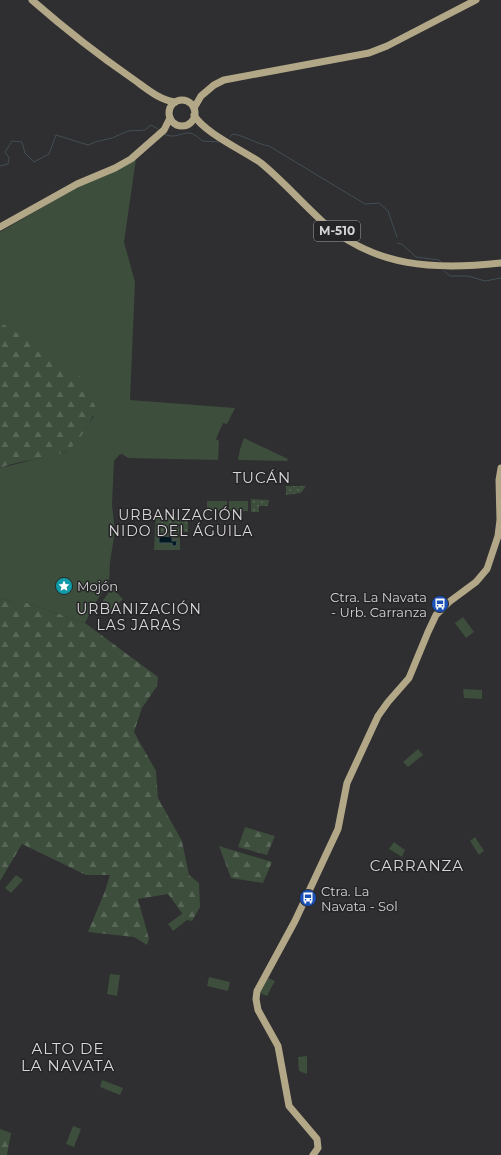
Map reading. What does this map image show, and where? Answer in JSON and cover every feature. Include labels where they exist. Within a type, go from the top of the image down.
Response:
[{"type":"main road","points":[[32,0],[68,32],[160,97],[175,102],[179,100],[187,101],[201,96],[218,82],[231,78],[361,55],[377,50],[476,0]]},
{"type":"main road","points":[[190,122],[201,96]]},
{"type":"main road","points":[[160,97],[170,110]]},
{"type":"main road","name":"M-510","points":[[187,101],[202,125]]},
{"type":"main road","points":[[164,130],[170,118],[170,110],[175,102]]},
{"type":"main road","points":[[0,227],[77,184],[131,160],[164,130],[176,124],[170,118]]},
{"type":"main road","name":"M-510","points":[[176,124],[186,125],[190,122],[202,125],[261,163],[324,223],[367,250],[393,260],[428,267],[501,263]]},
{"type":"main road","points":[[314,1155],[318,1148],[317,1138],[289,1105],[279,1052],[274,1037],[258,1010],[256,999],[257,991],[293,924],[338,829],[347,782],[378,716],[409,678],[436,615],[452,599],[476,582],[487,569],[496,546],[500,526],[499,480],[501,468]]},
{"type":"green space","points":[[136,159],[124,242],[135,282],[130,400],[235,408],[227,424],[223,423],[216,439],[219,441],[218,460],[128,458],[122,454],[119,455],[114,461],[112,505],[115,531],[110,562],[109,582],[94,605],[85,623],[27,603],[14,603],[0,598],[0,468],[65,452],[78,440],[94,416],[33,345],[0,322],[0,232],[81,185]]},
{"type":"green space","points":[[0,322],[78,373],[96,408],[83,433],[69,449],[56,455],[15,463],[0,468]]},
{"type":"green space","points":[[244,438],[288,459],[287,461],[238,460]]},
{"type":"green space","points":[[286,486],[306,486],[301,493],[286,495]]},
{"type":"green space","points":[[251,499],[269,500],[268,506],[259,506],[259,512],[251,512]]},
{"type":"green space","points":[[207,501],[227,501],[227,511],[207,510]]},
{"type":"green space","points":[[229,501],[248,501],[248,511],[229,511]]},
{"type":"green space","points":[[156,518],[188,518],[188,532],[155,531]]},
{"type":"green space","points":[[155,531],[180,532],[180,550],[154,550]]},
{"type":"green space","points":[[112,588],[123,599],[109,613],[99,606]]},
{"type":"green space","points":[[0,598],[14,603],[27,603],[85,623],[158,677],[157,686],[142,708],[134,732],[156,771],[158,798],[182,841],[189,875],[199,883],[200,907],[192,921],[187,920],[168,894],[138,899],[149,939],[147,945],[134,937],[88,932],[110,875],[86,875],[22,844],[0,881]]},
{"type":"green space","points":[[463,617],[474,632],[466,638],[455,623]]},
{"type":"green space","points":[[463,689],[482,690],[482,699],[464,698]]},
{"type":"green space","points":[[418,749],[423,755],[408,767],[403,762]]},
{"type":"green space","points":[[245,827],[275,836],[267,855],[238,847]]},
{"type":"green space","points":[[475,837],[484,851],[479,855],[470,841]]},
{"type":"green space","points":[[394,842],[405,850],[402,857],[389,849]]},
{"type":"green space","points":[[219,846],[272,862],[263,883],[231,878]]},
{"type":"green space","points":[[16,875],[23,880],[11,893],[5,888]]},
{"type":"green space","points":[[183,913],[187,920],[173,931],[168,924]]},
{"type":"green space","points":[[110,974],[120,975],[117,996],[107,994]]},
{"type":"green space","points":[[209,977],[230,982],[228,991],[207,986]]},
{"type":"green space","points":[[268,978],[275,981],[267,996],[260,993]]},
{"type":"green space","points":[[307,1056],[307,1074],[299,1071],[298,1057]]},
{"type":"green space","points":[[102,1080],[123,1088],[120,1095],[100,1087]]},
{"type":"green space","points":[[73,1126],[81,1129],[74,1147],[66,1144]]},
{"type":"green space","points":[[0,1129],[11,1133],[7,1155],[0,1155]]},
{"type":"water","points":[[159,536],[172,537],[172,541],[177,541],[176,546],[173,546],[172,543],[159,543]]},
{"type":"waterway","points":[[0,166],[8,164],[9,158],[5,152],[12,141],[22,142],[25,153],[34,162],[49,154],[56,135],[88,145],[112,138],[128,131],[145,130],[151,125],[158,129]]},
{"type":"waterway","points":[[164,134],[175,136],[191,133],[202,141],[219,142]]},
{"type":"waterway","points":[[230,137],[233,134],[238,135],[269,146],[365,204],[379,203],[388,211],[397,237]]},
{"type":"waterway","points":[[398,243],[403,245],[416,257],[439,260],[441,262]]},
{"type":"waterway","points":[[444,271],[450,276],[468,276],[485,281],[501,278]]},
{"type":"place","name":"Mojón","points":[[64,586]]},
{"type":"place","name":"Ctra. La Navata - Urb. Carranza","points":[[440,604]]},
{"type":"place","name":"Ctra. La Navata - Sol","points":[[308,898]]},
{"type":"district","name":"TUCÁN","points":[[262,478]]},
{"type":"district","name":"URBANIZACIÓN NIDO DEL ÁGUILA","points":[[181,524]]},
{"type":"district","name":"URBANIZACIÓN LAS JARAS","points":[[139,618]]},
{"type":"district","name":"CARRANZA","points":[[417,866]]},
{"type":"district","name":"ALTO DE LA NAVATA","points":[[68,1058]]}]
